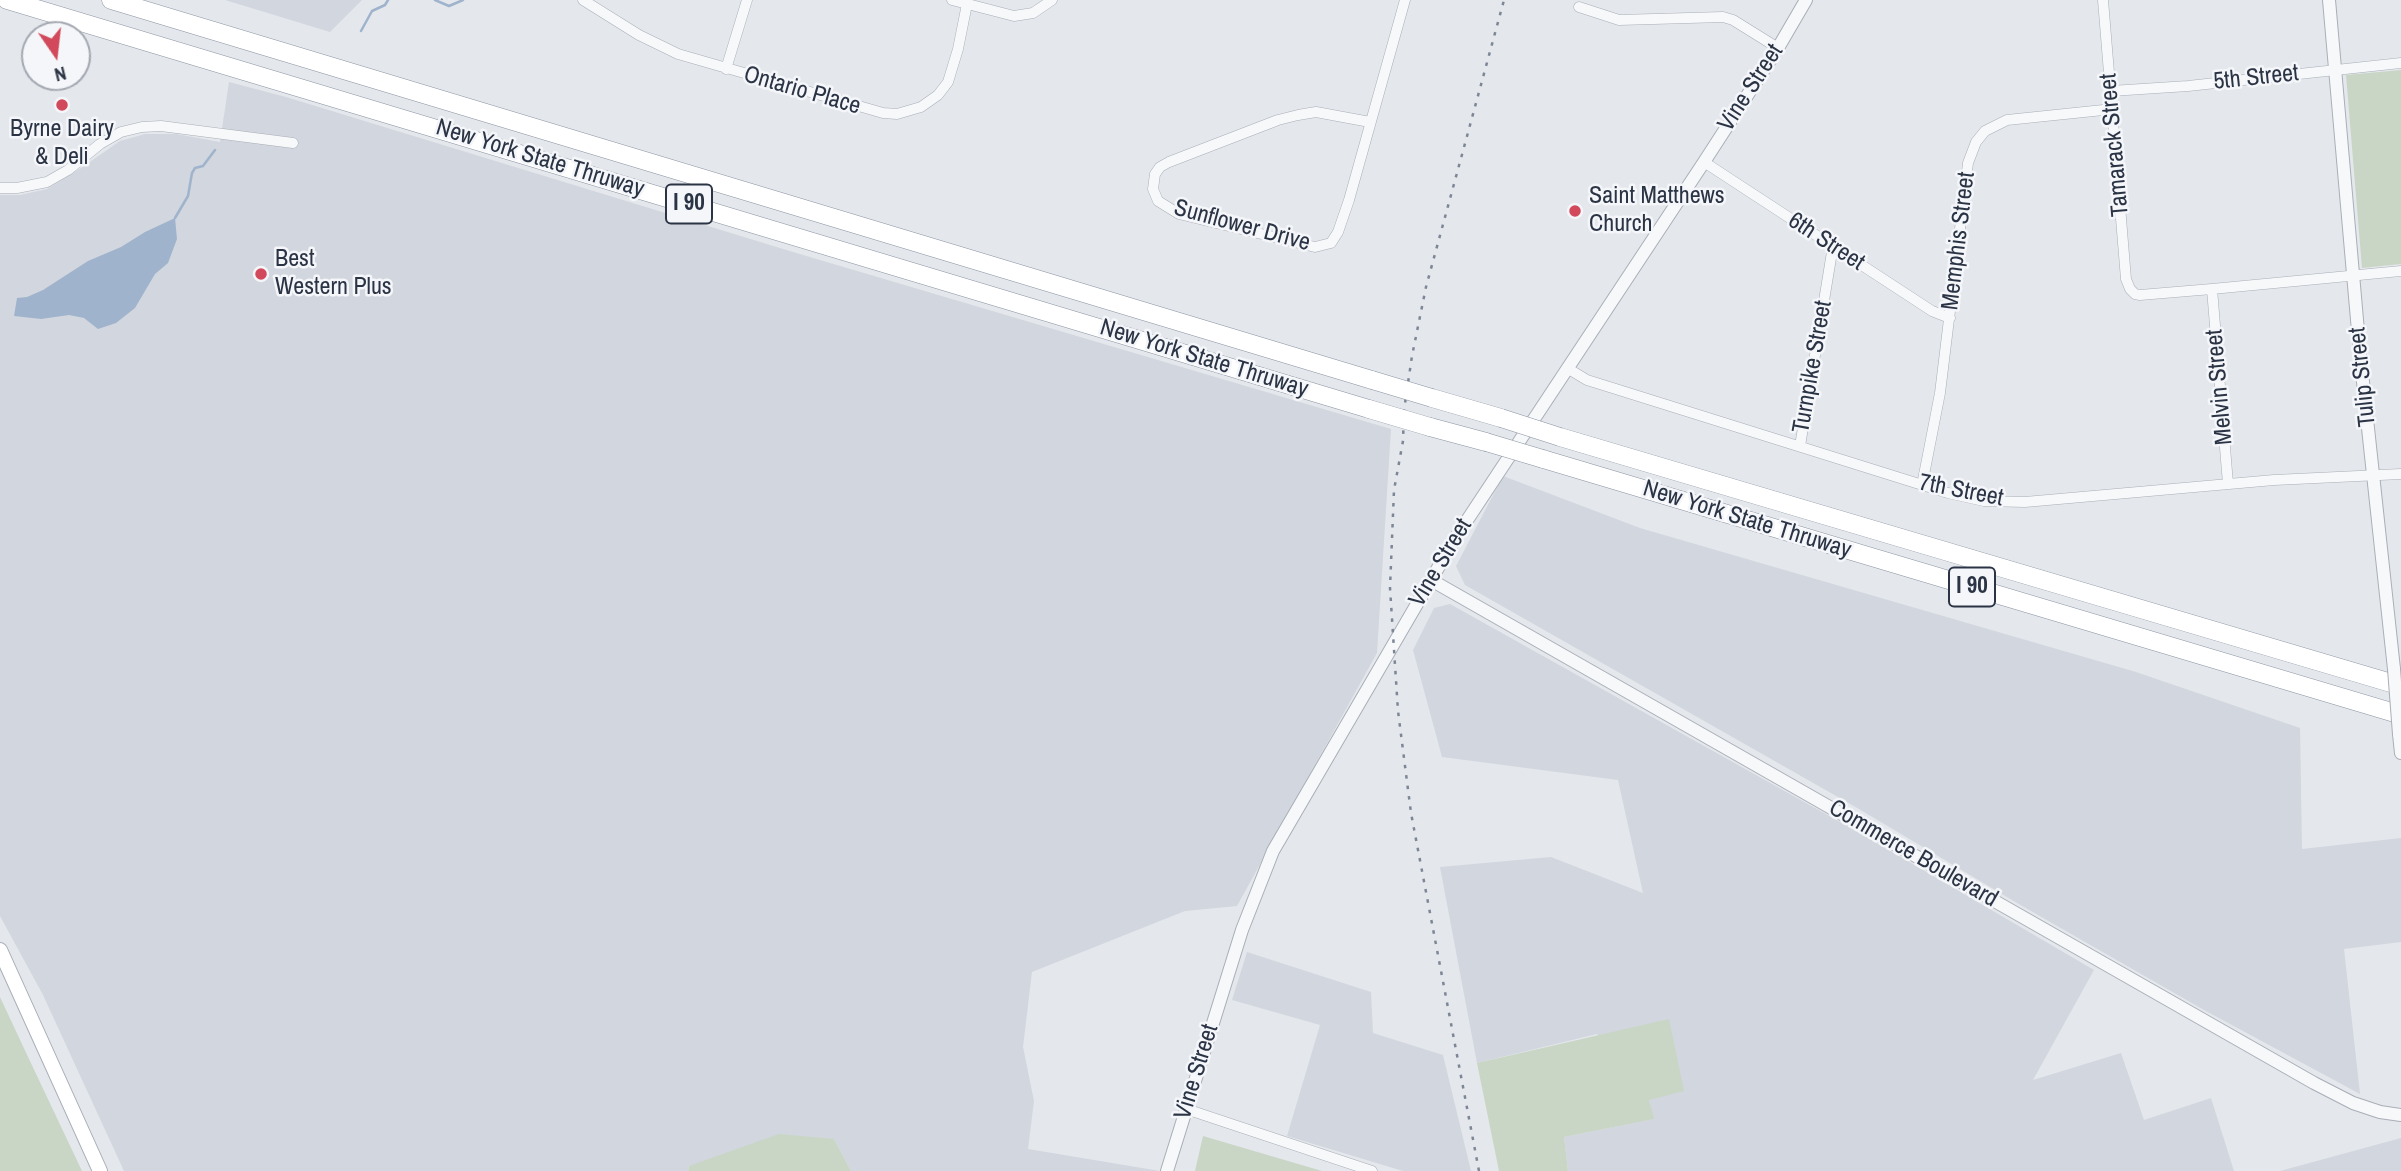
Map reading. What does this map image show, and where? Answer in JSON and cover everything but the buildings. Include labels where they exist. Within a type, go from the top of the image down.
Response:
[{"type":"highway","name":"New York State Thruway","points":[[8,0],[1369,409],[2401,715]]},
{"type":"highway","name":"New York State Thruway","points":[[111,0],[1560,437],[2401,686]]},
{"type":"main road","points":[[0,950],[100,1171]]},
{"type":"street","name":"Ontario Place","points":[[583,0],[639,35],[678,54],[870,111],[897,114],[921,107],[938,95],[948,82],[967,4]]},
{"type":"street","points":[[726,69],[747,0]]},
{"type":"street","points":[[952,0],[1021,16],[1033,13],[1052,0]]},
{"type":"street","name":"Sunflower Drive","points":[[1370,122],[1316,113],[1298,114],[1278,120],[1169,162],[1155,174],[1153,189],[1158,201],[1179,214],[1290,242],[1321,247],[1331,243],[1338,232],[1349,200],[1405,0]]},
{"type":"street","name":"Vine Street","points":[[1167,1171],[1242,930],[1273,851],[1431,580],[1566,368],[1778,48],[1805,0]]},
{"type":"street","name":"Tamarack Street","points":[[2103,0],[2126,279],[2130,289],[2140,295],[2212,289]]},
{"type":"street","name":"Tulip Street","points":[[2329,0],[2353,276],[2401,753]]},
{"type":"street","points":[[1579,7],[1619,20],[1723,17],[1733,20],[1778,48]]},
{"type":"street","name":"5th Street","points":[[2111,91],[2188,86],[2401,63]]},
{"type":"street","name":"Memphis Street","points":[[1922,485],[1940,393],[1968,163],[1976,142],[1985,131],[2007,120],[2113,109]]},
{"type":"street","points":[[0,188],[17,188],[47,182],[68,170],[100,144],[121,132],[142,127],[161,126],[293,143]]},
{"type":"street","name":"6th Street","points":[[1704,162],[1931,312],[1950,318]]},
{"type":"street","name":"Turnpike Street","points":[[1800,446],[1833,246]]},
{"type":"street","points":[[2212,289],[2401,271]]},
{"type":"street","name":"Melvin Street","points":[[2212,289],[2228,484]]},
{"type":"street","name":"7th Street","points":[[1566,368],[1587,380],[1922,485],[1984,501],[2025,502],[2228,484],[2401,474]]},
{"type":"street","name":"Commerce Boulevard","points":[[1431,580],[2314,1083],[2353,1103],[2380,1112],[2401,1115]]},
{"type":"street","points":[[1186,1109],[1372,1171]]},
{"type":"shaded area","points":[[225,0],[362,0],[330,32]]},
{"type":"shaded area","points":[[229,82],[1391,429],[1377,653],[1237,906],[1185,911],[1032,972],[1023,1047],[1034,1101],[1028,1149],[1160,1171],[851,1171],[834,1139],[689,1166],[688,1171],[124,1171],[43,995],[0,916],[0,195],[20,195],[47,189],[120,141],[145,134],[176,134],[220,142]]},
{"type":"shaded area","points":[[1503,476],[1640,528],[2136,672],[2300,728],[2302,849],[2401,838],[2401,942],[2344,949],[2360,1094],[2204,1010],[1859,809],[1465,585],[1456,566]]},
{"type":"shaded area","points":[[1450,604],[1858,832],[2094,970],[2033,1080],[2121,1053],[2144,1120],[2211,1098],[2234,1171],[1568,1171],[1564,1137],[1653,1119],[1649,1100],[1597,1034],[1477,1063],[1440,867],[1551,857],[1643,893],[1618,780],[1442,757],[1413,650],[1434,608]]},
{"type":"shaded area","points":[[1247,952],[1371,992],[1373,1033],[1443,1055],[1471,1171],[1403,1171],[1287,1136],[1320,1025],[1232,1000]]},
{"type":"shaded area","points":[[2401,1138],[2401,1171],[2280,1171]]},
{"type":"green space","points":[[2401,70],[2401,264],[2362,268],[2346,75]]},
{"type":"green space","points":[[0,997],[29,1059],[82,1171],[0,1171]]},
{"type":"green space","points":[[1669,1019],[1684,1091],[1649,1100],[1654,1119],[1564,1137],[1568,1171],[1499,1171],[1477,1063]]},
{"type":"green space","points":[[779,1134],[834,1139],[851,1171],[688,1171],[689,1166]]},
{"type":"green space","points":[[1203,1136],[1322,1171],[1195,1171]]},
{"type":"water","points":[[175,218],[177,239],[168,263],[155,274],[135,308],[116,323],[98,329],[84,318],[69,315],[41,319],[14,316],[17,298],[43,290],[88,261]]},
{"type":"waterway","points":[[361,31],[372,11],[385,5],[388,0]]},
{"type":"waterway","points":[[435,0],[449,6],[463,0]]},
{"type":"waterway","points":[[175,218],[188,196],[192,173],[195,168],[203,166],[215,150]]},
{"type":"railway","points":[[1479,1171],[1411,813],[1398,711],[1390,588],[1394,490],[1403,441],[1404,410],[1412,356],[1426,287],[1504,0]]},
{"type":"place","name":"Byrne Dairy & Deli","points":[[62,105]]},
{"type":"place","name":"Saint Matthews Church","points":[[1575,211]]},
{"type":"place","name":"Best Western Plus","points":[[261,274]]}]
